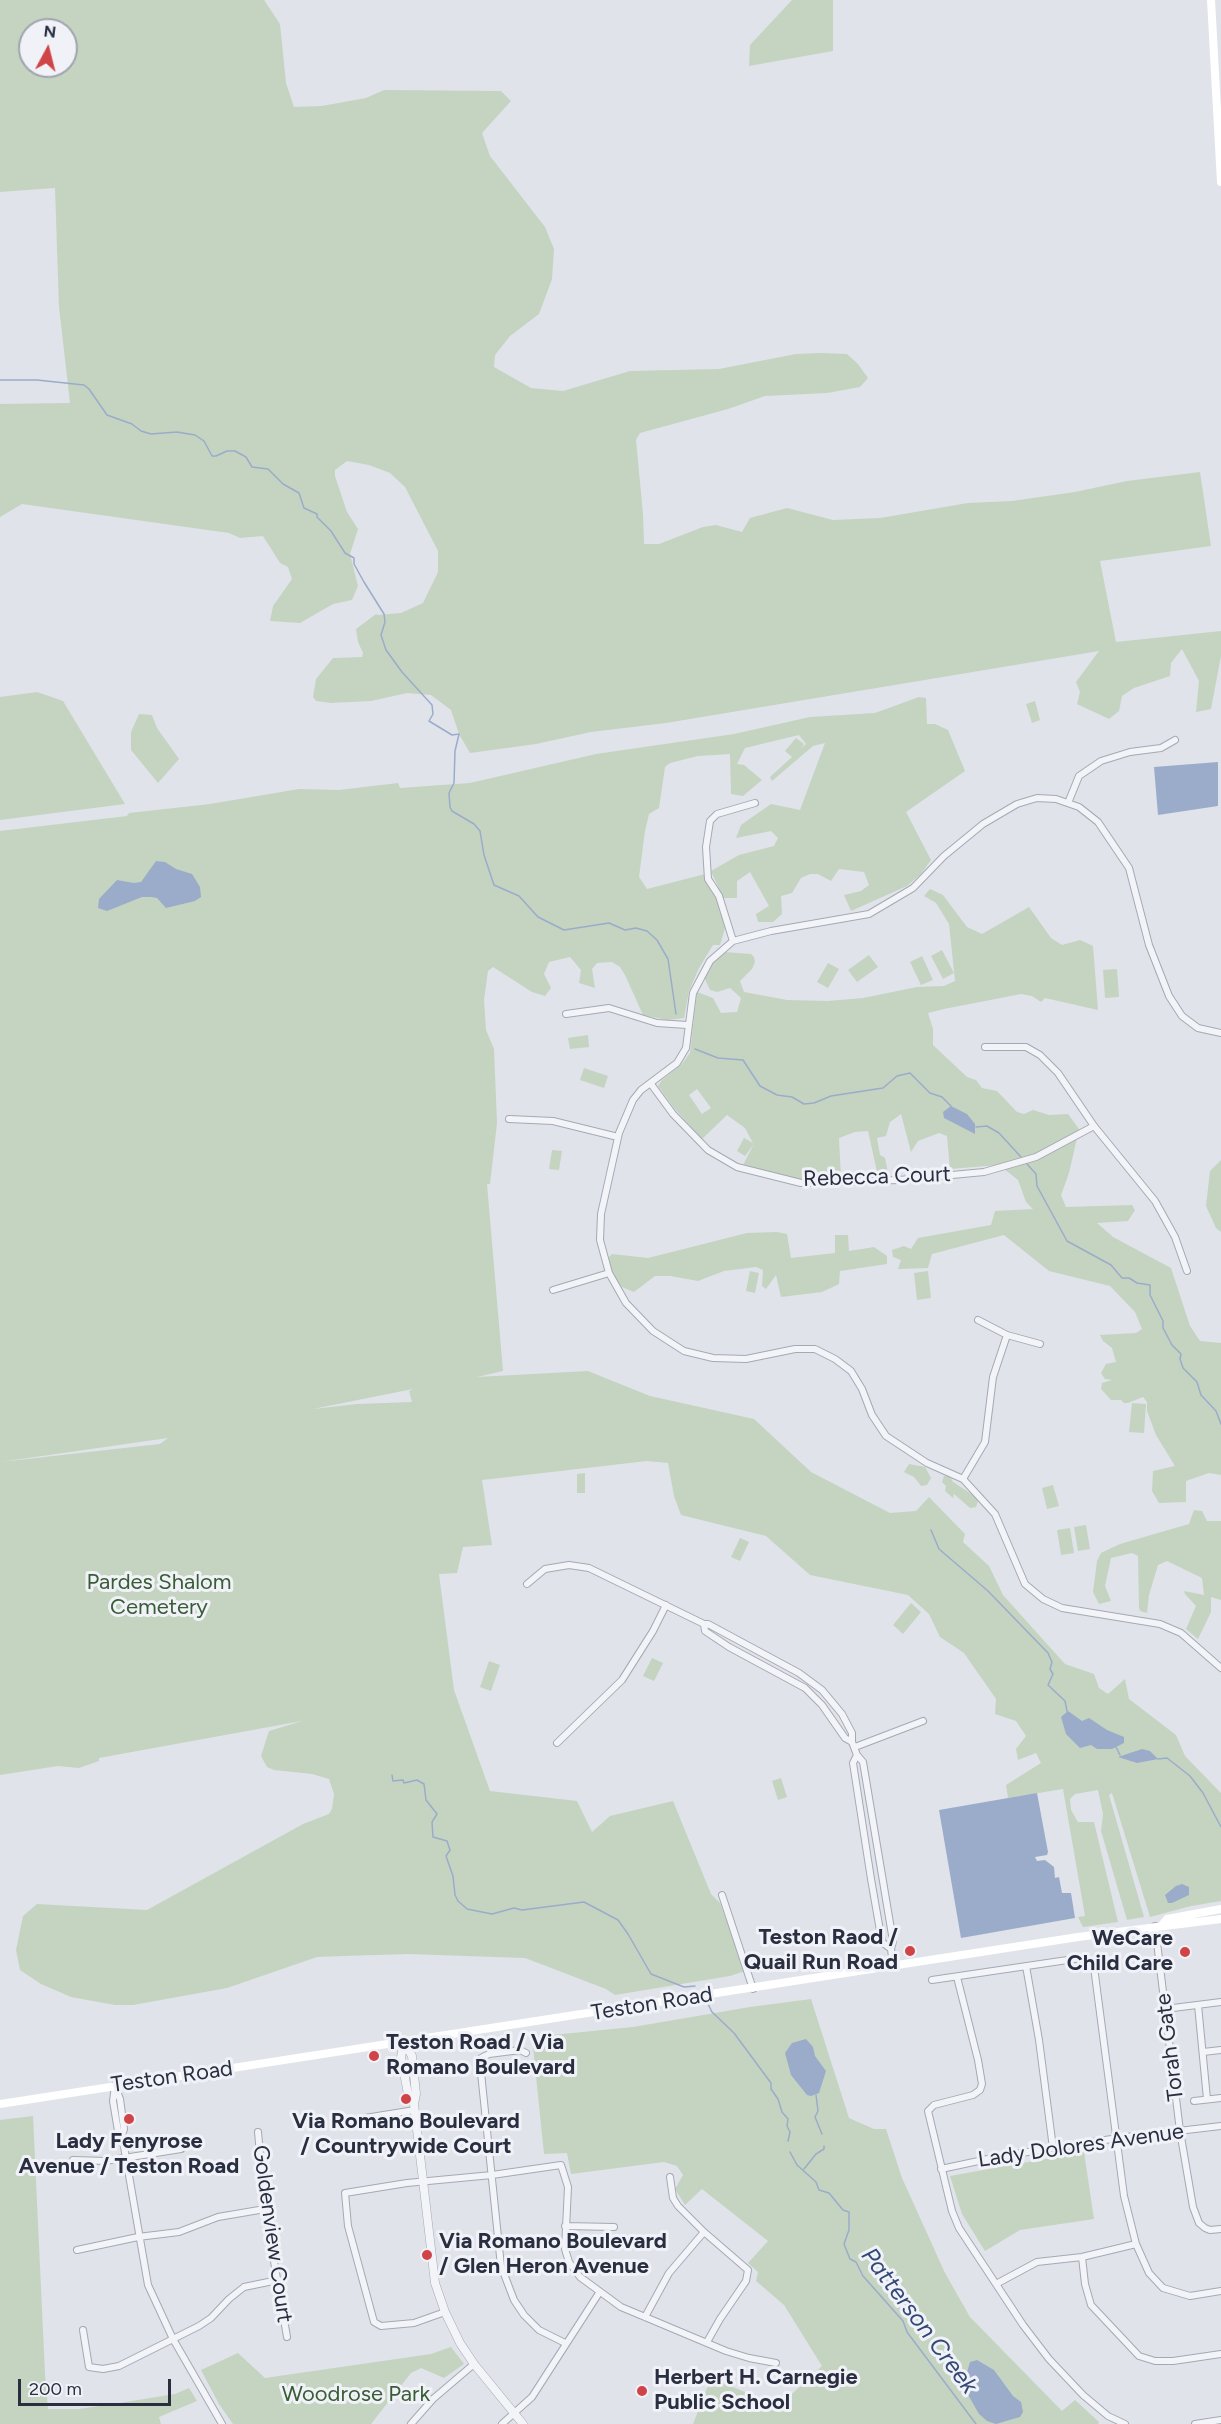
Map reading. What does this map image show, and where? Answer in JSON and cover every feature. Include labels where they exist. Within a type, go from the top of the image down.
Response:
[{"type":"main road","points":[[1211,0],[1221,182]]},
{"type":"main road","name":"Teston Road","points":[[1159,1926],[1167,1919],[1221,1909]]},
{"type":"main road","name":"Teston Road","points":[[0,2104],[893,1966],[1159,1926],[1221,1919]]},
{"type":"street","points":[[1068,803],[1079,776],[1101,761],[1130,752],[1161,748],[1175,740]]},
{"type":"street","points":[[1221,1033],[1198,1028],[1182,1016],[1169,996],[1149,945],[1129,868],[1098,822],[1079,807],[1068,803],[1037,798],[1017,804],[983,824],[944,856],[912,888],[869,914],[733,941],[710,961],[693,993],[687,1025],[686,1048],[677,1064],[641,1090],[633,1100],[618,1137],[601,1214],[600,1240],[609,1274],[626,1303],[653,1331],[684,1352],[713,1358],[746,1359],[795,1349],[815,1350],[836,1359],[852,1371],[872,1415],[886,1436],[927,1463],[963,1479],[995,1514],[1025,1584],[1043,1599],[1062,1608],[1160,1624],[1181,1633],[1221,1668]]},
{"type":"street","points":[[733,941],[719,896],[708,879],[706,848],[710,820],[717,814],[755,804]]},
{"type":"street","points":[[566,1014],[609,1008],[657,1023],[687,1025]]},
{"type":"street","points":[[985,1047],[1026,1047],[1040,1055],[1058,1073],[1094,1126],[1155,1202],[1175,1237],[1186,1271]]},
{"type":"street","name":"Rebecca Court","points":[[651,1084],[673,1114],[708,1150],[737,1167],[801,1183],[899,1180],[984,1172],[1036,1157],[1094,1126]]},
{"type":"street","points":[[509,1119],[553,1121],[618,1137]]},
{"type":"street","points":[[553,1290],[609,1274]]},
{"type":"street","points":[[978,1320],[1007,1335],[1040,1344]]},
{"type":"street","points":[[963,1479],[985,1442],[993,1377],[1007,1335]]},
{"type":"street","points":[[527,1584],[545,1569],[569,1565],[589,1568],[708,1624],[799,1673],[822,1690],[833,1702],[852,1733],[855,1748],[853,1763],[882,1942],[891,1949]]},
{"type":"street","points":[[557,1743],[622,1680],[653,1631],[666,1605]]},
{"type":"street","points":[[704,1624],[705,1631],[729,1647],[794,1681],[822,1705],[863,1762],[892,1941],[893,1966]]},
{"type":"street","points":[[729,1647],[734,1639]]},
{"type":"street","points":[[794,1681],[799,1673]]},
{"type":"street","points":[[855,1748],[923,1721]]},
{"type":"street","points":[[862,1818],[871,1816]]},
{"type":"street","points":[[871,1880],[881,1878]]},
{"type":"street","points":[[722,1895],[753,1989]]},
{"type":"street","name":"Torah Gate","points":[[1159,1926],[1165,2008],[1180,2131],[1193,2207],[1198,2223],[1210,2230],[1221,2229]]},
{"type":"street","points":[[932,1980],[1081,1958],[1087,1959],[1094,1966],[1128,2217],[1136,2244],[1149,2273],[1163,2288],[1190,2296],[1221,2291]]},
{"type":"street","points":[[1026,1966],[1040,2040],[1053,2148]]},
{"type":"street","points":[[957,1977],[982,2084],[980,2090],[973,2095],[934,2105],[930,2108],[929,2117],[946,2192],[959,2228],[1023,2325],[1049,2359],[1099,2409],[1125,2424]]},
{"type":"street","points":[[1165,2008],[1221,2002]]},
{"type":"street","points":[[1198,2005],[1207,2099]]},
{"type":"street","points":[[404,2043],[411,2056],[416,2094],[415,2107],[435,2283],[445,2312],[460,2343],[474,2364],[523,2424]]},
{"type":"street","points":[[526,2053],[520,2050],[507,2051],[481,2058],[501,2266],[509,2289],[524,2315],[539,2330],[565,2343]]},
{"type":"street","points":[[1203,2052],[1221,2050]]},
{"type":"street","points":[[115,2085],[120,2099],[124,2128],[122,2135],[138,2237],[150,2291],[173,2339],[222,2424]]},
{"type":"street","points":[[1194,2101],[1221,2098]]},
{"type":"street","points":[[340,2122],[415,2107]]},
{"type":"street","name":"Lady Dolores Avenue","points":[[941,2169],[1002,2156],[1118,2138],[1221,2126]]},
{"type":"street","name":"Goldenview Court","points":[[258,2132],[265,2209],[287,2337]]},
{"type":"street","points":[[73,2160],[98,2162],[181,2148]]},
{"type":"street","points":[[445,2312],[414,2323],[381,2326],[374,2322],[347,2217],[345,2193],[561,2164],[568,2187],[565,2249],[569,2262],[580,2277],[621,2307],[726,2351],[749,2358],[776,2362]]},
{"type":"street","points":[[670,2177],[673,2198],[704,2232],[748,2270],[746,2281],[707,2342]]},
{"type":"street","points":[[77,2250],[138,2237],[178,2232],[218,2217],[265,2209]]},
{"type":"street","points":[[565,2226],[614,2227]]},
{"type":"street","points":[[645,2317],[665,2278],[704,2232]]},
{"type":"street","points":[[996,2284],[1037,2262],[1082,2256],[1136,2244]]},
{"type":"street","points":[[1082,2256],[1085,2284],[1091,2305],[1139,2356],[1155,2361],[1173,2361],[1221,2354]]},
{"type":"street","points":[[83,2330],[89,2367],[96,2369],[119,2366],[211,2318],[244,2287],[278,2280]]},
{"type":"street","points":[[502,2424],[532,2397],[599,2293]]},
{"type":"street","points":[[411,2424],[433,2399],[474,2364]]},
{"type":"street","points":[[1195,2424],[1221,2420]]},
{"type":"green space","points":[[0,0],[264,0],[280,24],[286,83],[294,107],[322,106],[366,98],[384,90],[501,91],[511,101],[482,133],[490,156],[545,227],[554,249],[552,279],[539,314],[510,336],[495,355],[494,367],[531,388],[563,391],[630,371],[719,369],[796,354],[821,353],[847,354],[868,378],[860,387],[827,393],[765,396],[728,409],[640,433],[636,440],[644,544],[659,544],[703,527],[716,525],[742,532],[750,518],[787,508],[833,520],[880,518],[968,503],[1012,501],[1075,492],[1127,481],[1200,472],[1211,546],[1100,561],[1116,642],[1221,631],[1221,656],[1211,709],[1196,712],[1199,681],[1182,649],[1171,663],[1170,676],[1134,688],[1122,696],[1119,711],[1109,719],[1077,704],[1080,692],[1076,682],[1099,651],[470,753],[459,734],[451,710],[431,695],[407,693],[371,701],[331,703],[316,701],[313,697],[316,679],[333,658],[362,657],[363,653],[356,629],[376,614],[401,613],[423,603],[438,572],[438,551],[405,487],[390,473],[369,465],[347,461],[335,470],[347,512],[358,529],[350,554],[358,586],[352,600],[333,604],[300,623],[270,621],[273,606],[292,579],[288,567],[280,563],[263,536],[240,538],[229,533],[22,504],[0,517],[0,404],[70,403],[59,307],[55,188],[0,192]]},
{"type":"green space","points":[[792,0],[833,0],[833,51],[749,66],[750,45]]},
{"type":"green space","points":[[37,692],[63,701],[125,804],[0,820],[0,697]]},
{"type":"green space","name":"Pardes Shalom Cemetery","points":[[919,697],[926,698],[927,724],[935,724],[948,730],[965,771],[906,812],[931,860],[921,874],[907,886],[851,911],[844,895],[861,891],[869,885],[864,872],[839,869],[831,881],[818,874],[810,874],[801,878],[792,893],[781,896],[782,914],[773,922],[758,922],[756,914],[769,906],[750,872],[737,881],[737,898],[723,898],[711,871],[739,855],[774,846],[778,838],[771,831],[736,838],[741,825],[771,804],[800,810],[825,743],[813,746],[772,781],[770,777],[792,757],[785,751],[796,738],[804,744],[801,748],[806,744],[799,735],[745,748],[737,764],[744,765],[762,780],[743,796],[731,794],[730,754],[698,756],[670,763],[665,767],[659,808],[649,814],[639,877],[647,889],[705,874],[718,893],[725,928],[720,945],[713,945],[699,968],[689,991],[684,1018],[667,1020],[643,1015],[625,975],[620,967],[612,962],[597,963],[592,969],[595,988],[579,983],[581,970],[570,957],[549,962],[544,974],[551,988],[545,996],[532,992],[493,967],[488,971],[484,1000],[486,1030],[494,1049],[497,1123],[490,1184],[487,1184],[503,1371],[477,1377],[588,1371],[650,1396],[754,1419],[811,1472],[890,1513],[916,1511],[929,1497],[965,1534],[963,1542],[989,1566],[1003,1595],[1065,1664],[1094,1674],[1099,1688],[1108,1694],[1125,1679],[1129,1699],[1176,1735],[1185,1756],[1221,1793],[1221,1901],[1150,1917],[1112,1793],[1109,1795],[1144,1917],[1127,1920],[1101,1831],[1103,1814],[1098,1790],[1075,1794],[1070,1799],[1071,1810],[1078,1822],[1094,1822],[1118,1922],[1083,1927],[1078,1917],[1085,1916],[1063,1789],[1008,1798],[1006,1785],[1041,1763],[1036,1753],[1018,1760],[1016,1749],[1026,1736],[1016,1721],[995,1714],[996,1699],[964,1653],[940,1637],[929,1614],[908,1595],[810,1575],[766,1536],[681,1515],[674,1496],[668,1463],[647,1461],[482,1480],[492,1545],[463,1547],[457,1573],[439,1574],[454,1690],[490,1791],[577,1801],[592,1832],[610,1816],[673,1801],[711,1894],[720,1903],[745,1971],[730,1976],[615,1995],[606,1989],[525,1958],[408,1954],[317,1957],[227,1988],[133,2005],[115,2005],[71,1997],[41,1984],[20,1970],[16,1950],[23,1916],[37,1904],[147,1910],[303,1824],[329,1814],[334,1794],[329,1779],[312,1774],[274,1770],[267,1767],[261,1756],[269,1731],[302,1721],[99,1758],[99,1761],[79,1768],[58,1766],[0,1775],[0,1462],[0,831],[127,816],[129,813],[210,804],[299,789],[339,790],[398,783],[400,788],[470,783],[596,754],[734,734],[810,717],[875,713]],"holes":[[[413,1389],[409,1391],[412,1402],[357,1404],[313,1409]],[[168,1438],[160,1444],[0,1462]]]},
{"type":"green space","points":[[1035,701],[1040,720],[1032,723],[1026,704]]},
{"type":"green space","points":[[139,714],[152,715],[157,728],[179,759],[158,783],[131,750],[131,732]]},
{"type":"green space","points":[[930,889],[943,895],[967,927],[982,934],[1029,907],[1051,938],[1062,945],[1080,940],[1093,946],[1098,1010],[1045,998],[1041,1002],[1032,996],[1021,994],[944,1009],[928,1013],[933,1029],[933,1045],[967,1077],[976,1080],[982,1088],[997,1091],[1017,1112],[1024,1114],[1033,1110],[1049,1115],[1068,1114],[1079,1129],[1069,1173],[1061,1195],[1066,1207],[1132,1205],[1135,1210],[1128,1221],[1097,1223],[1113,1237],[1171,1268],[1190,1326],[1200,1341],[1221,1343],[1221,1475],[1209,1473],[1186,1481],[1186,1502],[1159,1503],[1152,1491],[1153,1471],[1175,1466],[1156,1435],[1147,1411],[1147,1402],[1143,1397],[1128,1403],[1111,1400],[1101,1389],[1102,1383],[1112,1380],[1105,1379],[1101,1373],[1106,1364],[1116,1362],[1112,1348],[1103,1341],[1100,1335],[1136,1333],[1142,1329],[1135,1312],[1110,1286],[1049,1271],[1004,1235],[932,1254],[928,1268],[898,1269],[901,1260],[893,1257],[892,1250],[904,1246],[911,1249],[918,1238],[991,1225],[995,1211],[1033,1209],[1026,1202],[1018,1180],[999,1165],[950,1169],[947,1136],[939,1133],[918,1141],[911,1152],[901,1114],[890,1122],[886,1136],[877,1138],[880,1155],[885,1158],[889,1178],[879,1179],[868,1131],[855,1132],[839,1138],[841,1177],[802,1180],[743,1165],[754,1144],[745,1156],[737,1151],[744,1138],[753,1143],[745,1128],[727,1115],[702,1139],[658,1086],[681,1065],[690,1053],[697,992],[713,998],[721,1013],[737,1012],[741,998],[730,988],[717,992],[710,990],[704,977],[707,967],[724,952],[751,954],[754,957],[755,962],[752,969],[740,981],[744,992],[787,1000],[828,1001],[863,998],[917,987],[944,986],[955,981],[949,924],[936,903],[924,896]],"holes":[[[697,1089],[711,1108],[702,1114],[689,1095]]]},
{"type":"green space","points":[[942,950],[954,973],[943,979],[931,956]]},
{"type":"green space","points":[[869,955],[878,967],[857,982],[848,970]]},
{"type":"green space","points":[[922,956],[933,980],[921,985],[910,962]]},
{"type":"green space","points":[[828,963],[839,969],[828,988],[817,982]]},
{"type":"green space","points":[[1117,969],[1119,997],[1105,998],[1103,970]]},
{"type":"green space","points":[[588,1035],[589,1047],[570,1049],[568,1038]]},
{"type":"green space","points":[[584,1068],[608,1076],[604,1088],[580,1080]]},
{"type":"green space","points":[[552,1150],[562,1151],[559,1170],[549,1169]]},
{"type":"green space","points":[[1221,1160],[1221,1232],[1216,1228],[1206,1206],[1210,1171]]},
{"type":"green space","points":[[747,1233],[787,1234],[791,1258],[835,1253],[835,1235],[848,1235],[849,1251],[874,1247],[887,1256],[887,1264],[840,1271],[839,1284],[822,1292],[781,1297],[776,1275],[766,1289],[762,1286],[763,1270],[756,1267],[724,1271],[698,1281],[655,1276],[634,1292],[622,1287],[615,1280],[609,1265],[609,1257],[612,1254],[648,1258]]},
{"type":"green space","points":[[750,1271],[759,1273],[755,1293],[746,1291]]},
{"type":"green space","points":[[928,1271],[931,1298],[917,1300],[914,1273]]},
{"type":"green space","points":[[1132,1403],[1146,1404],[1144,1433],[1129,1432]]},
{"type":"green space","points":[[909,1464],[925,1467],[931,1478],[927,1485],[921,1486],[914,1477],[904,1472]]},
{"type":"green space","points":[[585,1473],[585,1493],[577,1493],[577,1474]]},
{"type":"green space","points":[[944,1476],[950,1476],[953,1482],[973,1495],[978,1501],[976,1507],[970,1508],[954,1494],[953,1498],[945,1491],[946,1486],[942,1482]]},
{"type":"green space","points":[[1053,1485],[1059,1506],[1047,1509],[1042,1488]]},
{"type":"green space","points":[[1194,1510],[1202,1511],[1207,1521],[1221,1521],[1221,1600],[1211,1597],[1211,1612],[1198,1639],[1186,1629],[1196,1606],[1184,1591],[1204,1595],[1202,1578],[1167,1561],[1158,1565],[1149,1595],[1147,1613],[1140,1611],[1139,1607],[1138,1556],[1132,1553],[1111,1558],[1105,1586],[1111,1601],[1099,1604],[1093,1592],[1097,1561],[1101,1553],[1120,1544],[1189,1524]]},
{"type":"green space","points":[[1086,1525],[1090,1549],[1078,1551],[1074,1527]]},
{"type":"green space","points":[[1070,1528],[1074,1553],[1061,1555],[1057,1530]]},
{"type":"green space","points":[[740,1538],[749,1542],[740,1561],[731,1557]]},
{"type":"green space","points":[[911,1603],[921,1612],[903,1634],[893,1625]]},
{"type":"green space","points":[[652,1658],[663,1663],[654,1681],[643,1676]]},
{"type":"green space","points":[[489,1661],[500,1665],[491,1691],[480,1687]]},
{"type":"green space","points":[[781,1778],[787,1797],[778,1800],[772,1781]]},
{"type":"green space","points":[[811,1999],[849,2118],[874,2129],[886,2129],[902,2178],[945,2273],[970,2317],[1062,2411],[1075,2400],[1099,2422],[1098,2424],[693,2424],[711,2378],[779,2406],[822,2366],[784,2305],[756,2281],[758,2272],[748,2263],[768,2241],[702,2189],[685,2205],[675,2189],[683,2175],[677,2166],[664,2162],[571,2174],[567,2153],[544,2154],[532,2037],[633,2027]]},
{"type":"green space","points":[[33,2116],[48,2409],[79,2409],[175,2394],[189,2388],[197,2401],[159,2417],[161,2424],[0,2424],[0,2120]]},
{"type":"green space","points":[[1084,2152],[1094,2219],[1020,2230],[985,2251],[962,2214],[950,2176]]},
{"type":"green space","name":"Woodrose Park","points":[[451,2347],[464,2364],[444,2378],[421,2368],[411,2373],[371,2424],[233,2424],[219,2404],[201,2370],[238,2353],[265,2378],[431,2354]]},
{"type":"water","points":[[1218,762],[1218,806],[1158,815],[1154,767]]},
{"type":"water","points":[[156,861],[165,862],[176,869],[192,874],[200,887],[201,897],[195,901],[166,908],[157,898],[142,897],[107,911],[98,908],[99,899],[117,880],[141,882]]},
{"type":"water","points":[[951,1106],[967,1114],[975,1124],[975,1134],[944,1118],[943,1112]]},
{"type":"water","points":[[1068,1711],[1082,1721],[1089,1718],[1107,1730],[1124,1737],[1124,1743],[1112,1749],[1097,1749],[1091,1745],[1080,1748],[1066,1734],[1061,1717]]},
{"type":"water","points":[[1142,1749],[1150,1751],[1158,1759],[1137,1763],[1118,1757]]},
{"type":"water","points":[[1037,1793],[1048,1852],[1047,1855],[1035,1857],[1037,1861],[1045,1860],[1054,1867],[1055,1878],[1059,1877],[1062,1893],[1071,1893],[1075,1918],[961,1938],[939,1810]]},
{"type":"water","points":[[1182,1884],[1189,1887],[1189,1895],[1168,1903],[1165,1895]]},
{"type":"water","points":[[806,2039],[826,2071],[819,2093],[811,2096],[807,2095],[791,2075],[785,2053],[792,2043]]},
{"type":"water","points":[[977,2360],[994,2370],[1013,2396],[1021,2402],[1023,2412],[1020,2417],[996,2424],[987,2421],[979,2414],[963,2386],[970,2362]]},
{"type":"waterway","points":[[0,380],[37,380],[84,385],[107,415],[151,434],[177,432],[195,435],[204,441],[212,456],[235,451],[246,457],[252,467],[268,469],[283,484],[299,493],[304,508],[317,514],[345,553],[354,558],[354,564],[384,614],[385,622],[381,635],[386,650],[402,672],[432,705],[433,714],[429,721],[452,735],[459,734],[455,751],[454,783],[449,793],[450,807],[452,811],[474,824],[480,831],[484,855],[494,885],[519,896],[538,917],[564,930],[609,923],[625,930],[636,928],[647,931],[657,940],[668,959],[676,1014]]},
{"type":"waterway","points":[[695,1049],[718,1058],[743,1060],[760,1086],[777,1095],[792,1097],[804,1104],[814,1103],[831,1096],[883,1088],[897,1076],[910,1073],[930,1093],[942,1097],[951,1106]]},
{"type":"waterway","points":[[976,1127],[987,1126],[999,1133],[1021,1157]]},
{"type":"waterway","points":[[1027,1164],[1036,1174],[1037,1186],[1067,1241],[1111,1265],[1122,1278],[1150,1285],[1150,1295],[1163,1321],[1163,1328],[1172,1345],[1181,1354],[1183,1368],[1197,1382],[1201,1395],[1216,1411],[1221,1424]]},
{"type":"waterway","points":[[931,1530],[939,1549],[988,1591],[1048,1653],[1052,1662],[1050,1669],[1053,1674],[1048,1685],[1065,1701],[1067,1711]]},
{"type":"waterway","points":[[1116,1747],[1120,1755]]},
{"type":"waterway","points":[[1158,1759],[1167,1758],[1190,1776],[1203,1793],[1221,1827]]},
{"type":"waterway","name":"Patterson Creek","points":[[392,1775],[393,1781],[403,1780],[404,1783],[417,1780],[424,1784],[426,1800],[437,1814],[432,1822],[433,1837],[447,1841],[450,1850],[446,1856],[453,1876],[455,1895],[467,1909],[492,1914],[514,1908],[522,1910],[584,1902],[618,1920],[651,1974],[684,1987],[695,1986]]},
{"type":"waterway","name":"Patterson Creek","points":[[706,2000],[712,2012],[734,2033],[771,2083],[771,2089],[788,2119],[787,2126],[790,2132],[788,2141]]},
{"type":"waterway","points":[[816,2095],[818,2111],[815,2117],[822,2134]]},
{"type":"waterway","points":[[804,2169],[816,2154],[824,2149],[824,2146]]},
{"type":"waterway","name":"Patterson Creek","points":[[790,2152],[797,2165],[816,2182],[819,2190],[829,2193],[843,2210],[849,2212],[849,2230],[844,2244],[850,2259],[856,2262],[863,2276],[903,2321],[907,2332],[976,2424]]},
{"type":"place","name":"Teston Raod / Quail Run Road","points":[[910,1951]]},
{"type":"place","name":"WeCare Child Care","points":[[1185,1952]]},
{"type":"place","name":"Teston Road / Via Romano Boulevard","points":[[374,2056]]},
{"type":"place","name":"Via Romano Boulevard / Countrywide Court","points":[[406,2099]]},
{"type":"place","name":"Lady Fenyrose Avenue / Teston Road","points":[[129,2119]]},
{"type":"place","name":"Via Romano Boulevard / Glen Heron Avenue","points":[[427,2255]]},
{"type":"place","name":"Herbert H. Carnegie Public School","points":[[642,2391]]}]
